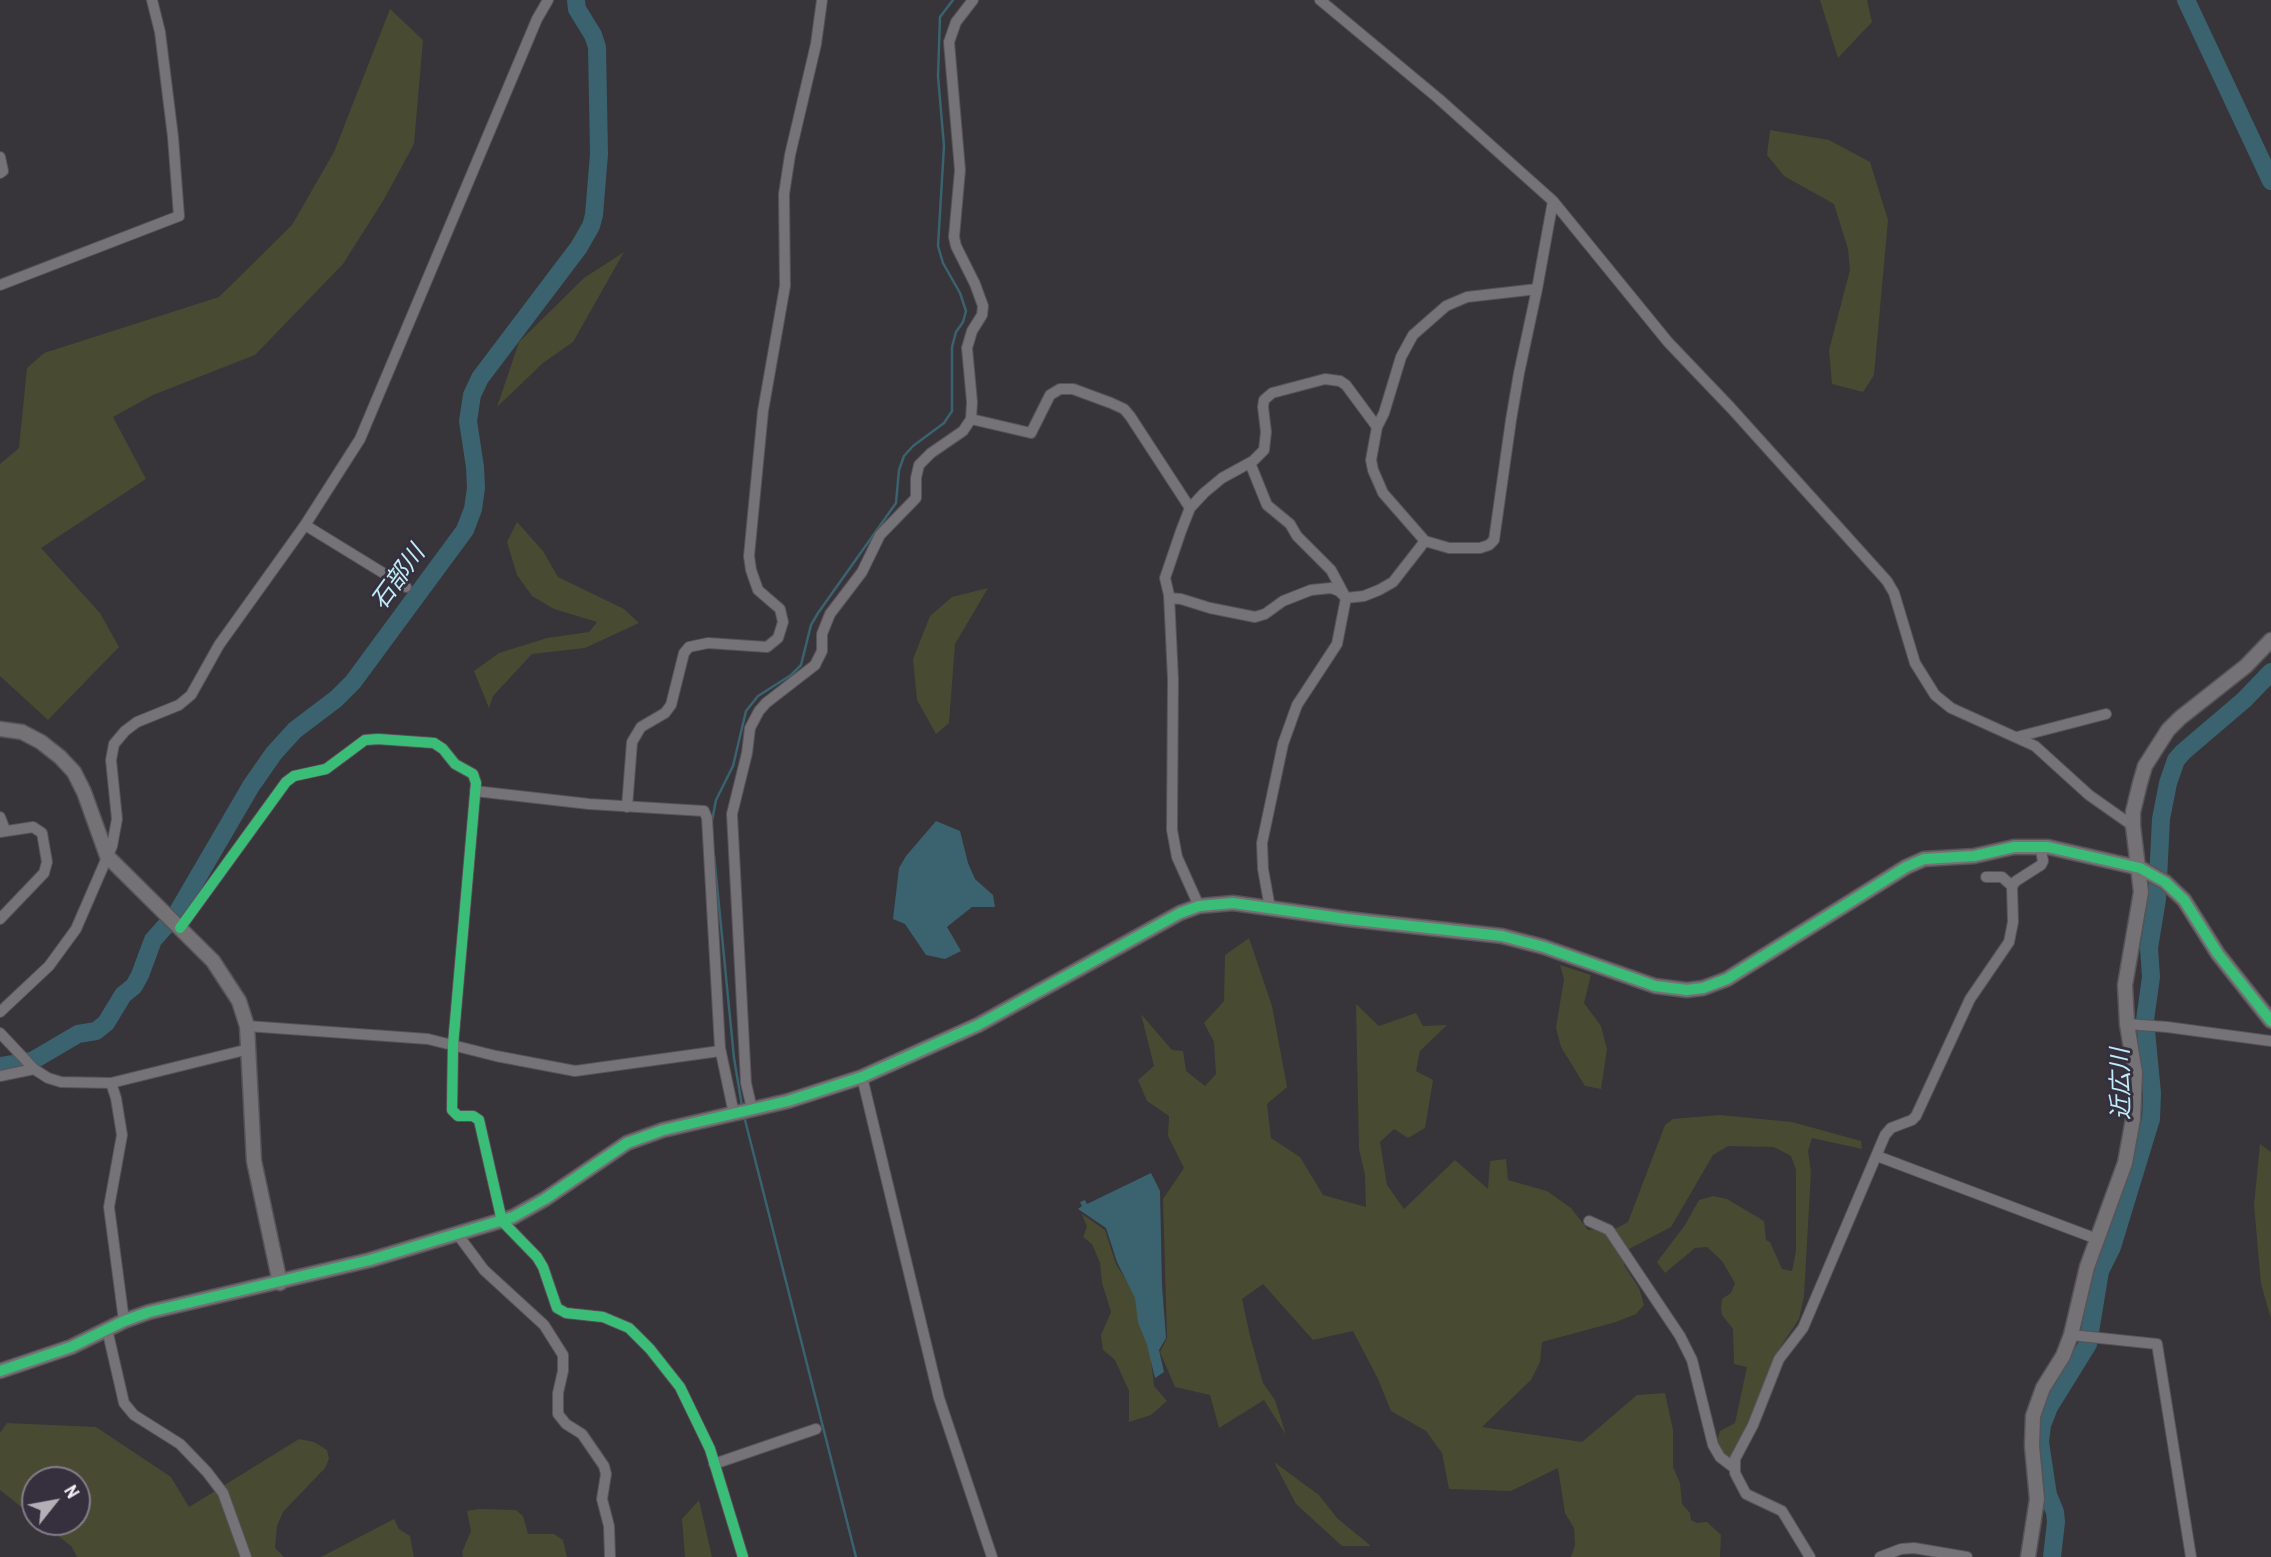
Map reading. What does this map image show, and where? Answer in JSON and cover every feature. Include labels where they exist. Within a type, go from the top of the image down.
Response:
[{"type":"street","points":[[0,285],[179,216],[173,137],[160,32],[152,0]]},
{"type":"street","points":[[0,1012],[49,966],[76,929],[115,833],[117,819],[111,760],[114,744],[137,722],[179,705],[191,695],[219,645],[350,457],[367,425],[537,19],[548,0]]},
{"type":"street","points":[[627,807],[632,741],[641,727],[664,713],[671,705],[684,653],[689,648],[708,643],[767,647],[778,638],[783,622],[780,609],[758,590],[749,556],[763,411],[785,286],[784,194],[790,155],[816,44],[822,0]]},
{"type":"street","points":[[752,1109],[746,1083],[732,814],[747,753],[750,728],[766,703],[815,665],[822,651],[824,626],[830,614],[862,572],[880,535],[916,498],[919,465],[931,453],[963,431],[971,419],[967,348],[972,331],[982,315],[983,306],[954,237],[960,170],[949,42],[956,22],[973,0]]},
{"type":"street","points":[[1320,0],[1439,99],[1553,201],[1668,342],[1886,581],[1894,593],[1915,663],[1935,695],[1951,708],[2035,746],[2089,795],[2133,826]]},
{"type":"street","points":[[0,157],[4,172],[0,173]]},
{"type":"street","points":[[1536,289],[1467,298],[1446,306],[1413,335],[1401,357],[1377,427],[1371,460],[1378,486],[1425,541],[1449,548],[1480,548],[1494,540],[1511,421],[1553,201]]},
{"type":"street","points":[[1199,906],[1174,848],[1174,712],[1169,598],[1165,578],[1190,508],[1216,482],[1250,463],[1264,450],[1264,400],[1278,390],[1325,379],[1340,381],[1346,384],[1377,427]]},
{"type":"street","points":[[971,419],[1031,433],[1050,396],[1060,389],[1073,389],[1111,403],[1124,409],[1130,416],[1190,508]]},
{"type":"street","points":[[1250,463],[1267,505],[1290,524],[1297,536],[1331,570],[1346,598],[1337,644],[1297,705],[1283,744],[1262,843],[1263,869],[1270,908]]},
{"type":"street","points":[[305,525],[405,587]]},
{"type":"street","points":[[1346,598],[1371,594],[1393,582],[1425,541]]},
{"type":"street","points":[[1169,598],[1181,598],[1210,608],[1255,617],[1265,614],[1283,601],[1311,590],[1331,588],[1346,598]]},
{"type":"street","points":[[2028,1557],[2037,1499],[2032,1446],[2033,1416],[2043,1388],[2075,1335],[2087,1267],[2121,1175],[2133,1119],[2135,1073],[2132,1024],[2125,985],[2141,892],[2133,826],[2133,812],[2140,783],[2145,766],[2160,740],[2180,718],[2246,666],[2271,640]]},
{"type":"street","points":[[2017,737],[2106,715]]},
{"type":"street","points":[[0,729],[22,732],[41,742],[74,772],[107,856],[213,961],[240,1001],[247,1026],[254,1161],[280,1283]]},
{"type":"street","points":[[180,928],[286,782],[294,776],[326,769],[365,740],[377,739],[434,743],[443,749],[455,764],[473,774],[476,779],[453,1045],[452,1110],[458,1116],[476,1118],[481,1124],[502,1221],[537,1258],[561,1311],[617,1321],[634,1333],[656,1356],[688,1399],[704,1433],[743,1557]]},
{"type":"street","points":[[475,791],[627,807],[701,810],[706,814],[720,1051],[734,1114]]},
{"type":"street","points":[[0,817],[3,831],[33,827],[42,833],[47,862],[44,873],[0,919]]},
{"type":"street","points":[[1733,1467],[1779,1359],[1803,1328],[1856,1198],[1888,1130],[1916,1116],[1970,999],[2009,942],[2013,914],[2012,886],[2041,865],[2043,861],[2040,846]]},
{"type":"street","points":[[0,1371],[71,1347],[124,1321],[160,1309],[370,1261],[502,1221],[539,1203],[634,1139],[799,1098],[862,1077],[978,1025],[1180,913],[1199,906],[1233,903],[1502,936],[1544,947],[1655,986],[1687,990],[1714,985],[1727,979],[1915,863],[1934,857],[1974,856],[2014,847],[2040,846],[2140,868],[2165,882],[2184,900],[2218,954],[2271,1021]]},
{"type":"street","points":[[1986,877],[2002,877],[2012,886]]},
{"type":"street","points":[[2132,1024],[2271,1041]]},
{"type":"street","points":[[247,1026],[409,1037],[575,1071],[720,1051]]},
{"type":"street","points":[[0,1033],[29,1064],[53,1081],[61,1082],[111,1083],[249,1049]]},
{"type":"street","points":[[0,1076],[29,1064]]},
{"type":"street","points":[[862,1077],[939,1398],[992,1557]]},
{"type":"street","points":[[111,1083],[122,1135],[109,1207],[124,1321]]},
{"type":"street","points":[[1877,1156],[2097,1239]]},
{"type":"street","points":[[1589,1221],[1609,1230],[1680,1336],[1692,1360],[1713,1445],[1720,1457],[1733,1467],[1746,1494],[1782,1511],[1810,1557]]},
{"type":"street","points":[[457,1235],[484,1270],[544,1325],[563,1355],[558,1413],[563,1421],[582,1434],[604,1466],[606,1474],[602,1499],[609,1526],[610,1557]]},
{"type":"street","points":[[107,1329],[124,1403],[134,1415],[180,1444],[207,1472],[226,1501],[246,1557]]},
{"type":"street","points":[[2075,1335],[2157,1344],[2191,1557]]},
{"type":"street","points":[[714,1464],[816,1429]]},
{"type":"street","points":[[1880,1557],[1901,1549],[1914,1548],[1967,1557]]},
{"type":"green space","points":[[1820,0],[1867,0],[1872,22],[1838,58]]},
{"type":"green space","points":[[390,9],[423,40],[414,144],[383,201],[343,264],[255,355],[153,395],[113,417],[146,479],[41,548],[100,613],[119,647],[48,720],[0,676],[0,464],[19,448],[27,368],[44,353],[219,297],[292,225],[334,152]]},
{"type":"green space","points":[[1770,130],[1829,140],[1870,162],[1888,220],[1874,375],[1863,392],[1832,384],[1829,350],[1850,270],[1848,249],[1834,204],[1784,176],[1767,155]]},
{"type":"green space","points":[[624,252],[573,342],[543,363],[497,407],[519,342],[584,278]]},
{"type":"green space","points":[[517,522],[543,551],[558,577],[624,609],[639,623],[585,648],[532,654],[493,696],[489,708],[474,671],[499,653],[547,638],[589,632],[597,622],[554,609],[532,596],[517,575],[507,542]]},
{"type":"green space","points":[[988,588],[955,644],[949,723],[936,734],[917,700],[913,659],[930,616],[952,597]]},
{"type":"green space","points":[[1249,938],[1272,1006],[1287,1087],[1267,1104],[1271,1138],[1300,1157],[1323,1195],[1366,1207],[1365,1175],[1359,1149],[1356,1004],[1379,1026],[1416,1013],[1423,1026],[1447,1025],[1420,1051],[1416,1071],[1433,1080],[1425,1128],[1408,1138],[1394,1129],[1380,1142],[1387,1185],[1404,1209],[1455,1160],[1488,1189],[1490,1161],[1506,1159],[1508,1180],[1547,1191],[1571,1208],[1588,1230],[1617,1228],[1628,1222],[1665,1125],[1673,1119],[1720,1115],[1792,1122],[1861,1141],[1862,1149],[1812,1138],[1808,1151],[1811,1172],[1804,1296],[1799,1319],[1781,1346],[1765,1392],[1729,1461],[1713,1452],[1720,1431],[1735,1423],[1747,1367],[1734,1364],[1733,1329],[1722,1315],[1721,1308],[1722,1299],[1731,1293],[1735,1283],[1722,1261],[1707,1247],[1695,1248],[1665,1273],[1657,1262],[1685,1225],[1699,1200],[1713,1196],[1727,1199],[1764,1221],[1766,1240],[1770,1242],[1782,1269],[1792,1271],[1796,1251],[1796,1170],[1791,1156],[1774,1147],[1728,1146],[1713,1155],[1671,1227],[1629,1249],[1624,1265],[1639,1288],[1644,1305],[1636,1314],[1616,1322],[1542,1342],[1540,1362],[1531,1380],[1482,1427],[1582,1442],[1637,1395],[1665,1393],[1673,1430],[1673,1467],[1680,1483],[1682,1504],[1690,1513],[1691,1520],[1697,1523],[1707,1522],[1721,1535],[1720,1557],[1571,1557],[1575,1545],[1574,1528],[1565,1513],[1558,1468],[1511,1491],[1449,1489],[1442,1453],[1426,1431],[1391,1411],[1353,1331],[1313,1340],[1263,1284],[1242,1299],[1263,1383],[1275,1400],[1286,1435],[1264,1400],[1219,1428],[1210,1395],[1175,1387],[1160,1352],[1167,1338],[1163,1199],[1184,1168],[1168,1136],[1169,1116],[1147,1101],[1138,1080],[1154,1066],[1141,1014],[1172,1050],[1183,1051],[1186,1071],[1205,1086],[1216,1074],[1214,1042],[1204,1023],[1224,1001],[1225,955]]},
{"type":"green space","points":[[1560,965],[1591,975],[1584,1003],[1601,1026],[1607,1049],[1601,1089],[1585,1086],[1561,1047],[1556,1028],[1564,979]]},
{"type":"green space","points":[[2260,1144],[2271,1152],[2271,1319],[2261,1284],[2254,1205]]},
{"type":"green space","points":[[1082,1214],[1105,1230],[1116,1264],[1136,1296],[1150,1350],[1154,1386],[1167,1401],[1151,1415],[1129,1422],[1129,1391],[1115,1360],[1103,1350],[1101,1335],[1111,1312],[1102,1283],[1100,1263],[1092,1244],[1083,1237],[1087,1227]]},
{"type":"green space","points":[[7,1423],[96,1427],[171,1477],[189,1507],[299,1439],[314,1442],[327,1450],[329,1459],[325,1468],[283,1512],[277,1526],[275,1548],[284,1557],[77,1557],[72,1547],[58,1536],[91,1536],[91,1466],[21,1466],[21,1507],[0,1490],[0,1433]]},
{"type":"green space","points":[[1274,1462],[1319,1495],[1337,1518],[1371,1546],[1342,1546],[1296,1504]]},
{"type":"green space","points":[[699,1500],[712,1557],[685,1557],[682,1519]]},
{"type":"green space","points":[[516,1510],[523,1516],[528,1534],[554,1534],[563,1540],[567,1557],[463,1557],[462,1552],[471,1531],[467,1511]]},
{"type":"green space","points":[[394,1519],[399,1529],[410,1536],[414,1557],[321,1557]]},
{"type":"water","points":[[936,821],[960,831],[975,879],[993,895],[995,907],[972,907],[947,927],[961,951],[945,959],[926,955],[905,924],[893,919],[899,868]]},
{"type":"water","points":[[1151,1173],[1160,1191],[1166,1338],[1159,1350],[1164,1372],[1155,1378],[1138,1322],[1135,1298],[1117,1262],[1106,1228],[1078,1209],[1082,1206],[1080,1202],[1085,1200],[1087,1204]]},
{"type":"waterway","name":"石部川","points":[[0,1066],[32,1061],[78,1034],[96,1031],[106,1023],[123,995],[134,986],[153,940],[177,913],[251,786],[274,753],[295,730],[336,699],[353,682],[465,530],[473,509],[476,488],[468,421],[472,395],[480,378],[579,247],[594,215],[599,154],[597,47],[577,9],[576,0]]},
{"type":"waterway","points":[[712,821],[716,800],[733,766],[746,711],[758,696],[791,675],[801,665],[811,625],[818,613],[896,503],[899,470],[904,456],[944,423],[952,411],[952,347],[966,311],[960,293],[943,263],[938,246],[944,146],[938,76],[940,17],[953,0]]},
{"type":"waterway","points":[[2186,0],[2271,181]]},
{"type":"waterway","name":"近広川","points":[[2052,1557],[2056,1522],[2048,1495],[2040,1442],[2042,1425],[2049,1407],[2088,1344],[2100,1271],[2112,1247],[2151,1119],[2152,1093],[2145,1020],[2151,977],[2149,948],[2157,899],[2161,819],[2168,783],[2176,760],[2183,752],[2244,700],[2271,672]]},
{"type":"waterway","points":[[714,855],[734,1058],[742,1106]]},
{"type":"waterway","points":[[744,1116],[856,1557]]},
{"type":"cycle path","points":[[180,928],[286,782],[294,776],[326,769],[365,740],[378,739],[434,743],[443,749],[455,764],[473,774],[476,783],[453,1045],[452,1110],[458,1116],[473,1116],[479,1120],[502,1221],[537,1257],[557,1308],[566,1313],[603,1317],[629,1328],[650,1349],[680,1387],[710,1449],[743,1557]]},
{"type":"cycle path","points":[[0,1371],[71,1347],[149,1312],[370,1260],[513,1217],[545,1199],[627,1143],[663,1130],[788,1101],[862,1077],[978,1025],[1180,913],[1199,906],[1233,903],[1502,936],[1544,947],[1655,986],[1687,990],[1703,988],[1727,979],[1906,867],[1924,859],[1974,856],[2014,847],[2048,847],[2140,868],[2165,882],[2184,900],[2218,954],[2271,1021]]}]
